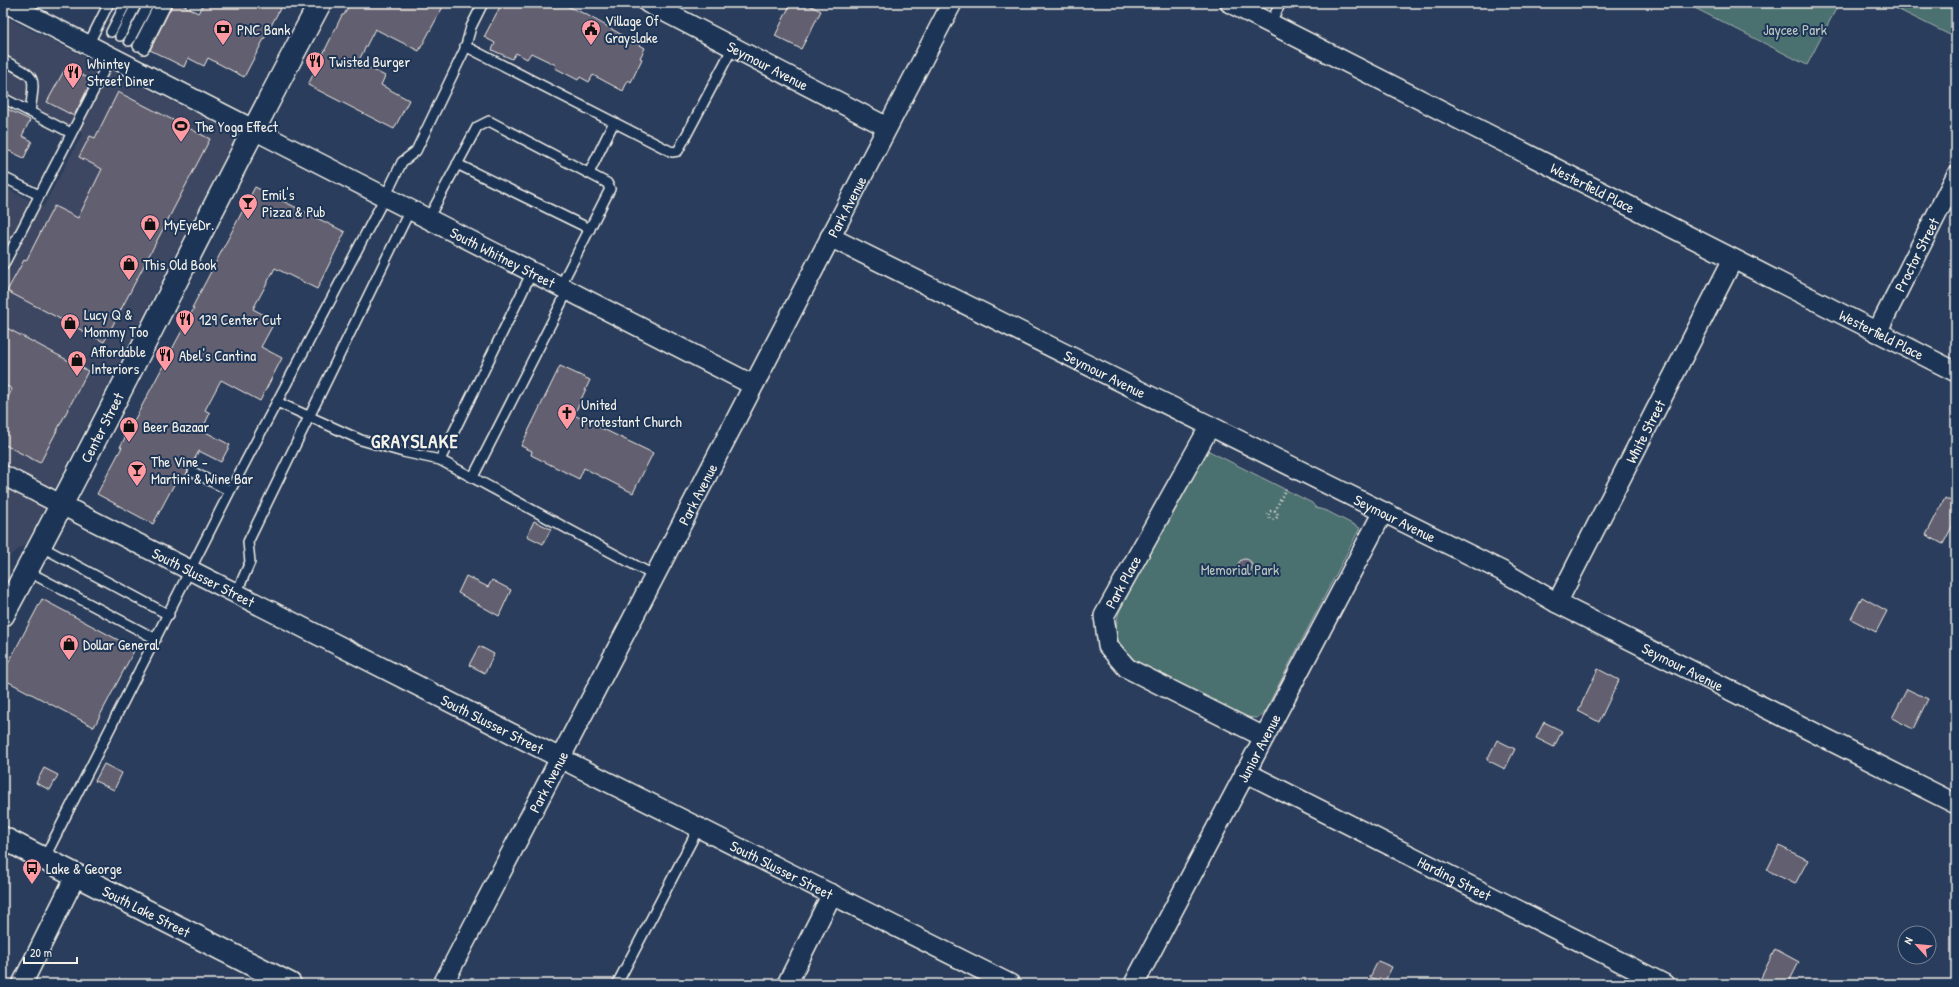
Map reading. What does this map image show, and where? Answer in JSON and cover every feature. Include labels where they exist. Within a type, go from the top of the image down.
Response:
[{"type":"street","name":"South Whitney Street","points":[[6,3],[753,385]]},
{"type":"street","name":"Center Street","points":[[3,615],[62,506],[253,130],[320,3]]},
{"type":"street","name":"Seymour Avenue","points":[[648,3],[887,127]]},
{"type":"street","name":"Park Avenue","points":[[443,984],[952,3]]},
{"type":"street","name":"Westerfield Place","points":[[1230,3],[1956,372]]},
{"type":"street","name":"Proctor Street","points":[[1877,332],[1956,176]]},
{"type":"street","name":"Seymour Avenue","points":[[830,237],[1502,571],[1557,603],[1956,804]]},
{"type":"street","name":"White Street","points":[[1557,603],[1733,259]]},
{"type":"street","name":"Park Place","points":[[1210,426],[1104,616],[1108,646],[1127,668],[1264,737]]},
{"type":"street","name":"South Slusser Street","points":[[3,475],[560,758],[1010,984]]},
{"type":"street","name":"Junior Avenue","points":[[1134,984],[1383,512]]},
{"type":"street","name":"Harding Street","points":[[1245,772],[1664,984]]},
{"type":"street","name":"South Lake Street","points":[[3,838],[290,984]]},
{"type":"street","points":[[22,984],[76,875]]},
{"type":"street","points":[[786,984],[832,894]]},
{"type":"lane","points":[[88,45],[109,3]]},
{"type":"lane","points":[[111,32],[126,3]]},
{"type":"lane","points":[[120,36],[137,3]]},
{"type":"lane","points":[[137,45],[149,3]]},
{"type":"lane","points":[[137,45],[160,3]]},
{"type":"lane","points":[[137,45],[167,3]]},
{"type":"lane","points":[[44,859],[191,571],[230,491],[402,162],[416,151],[465,46],[471,28],[483,3]]},
{"type":"lane","points":[[1270,23],[1281,3]]},
{"type":"lane","points":[[465,46],[672,152],[678,151],[733,47]]},
{"type":"lane","points":[[3,266],[111,57]]},
{"type":"lane","points":[[3,60],[30,75],[34,81],[30,112]]},
{"type":"lane","points":[[3,98],[71,133]]},
{"type":"lane","points":[[428,219],[477,127],[489,120],[608,182],[610,189],[473,477]]},
{"type":"lane","points":[[589,173],[614,122]]},
{"type":"lane","points":[[457,164],[590,230]]},
{"type":"lane","points":[[3,177],[39,195]]},
{"type":"lane","points":[[236,594],[250,562],[248,542],[410,210]]},
{"type":"lane","points":[[440,460],[532,272]]},
{"type":"lane","points":[[277,402],[361,440],[403,452],[440,460],[655,576]]},
{"type":"lane","points":[[193,472],[230,491]]},
{"type":"lane","points":[[40,546],[168,615]]},
{"type":"lane","points":[[27,571],[156,639]]},
{"type":"lane","points":[[617,984],[699,827]]},
{"type":"path","points":[[1275,511],[1286,488]]},
{"type":"shaded area","points":[[3,16],[237,134],[26,544],[3,561],[3,279],[6,273],[3,272],[3,187],[43,207],[83,133],[3,91]]},
{"type":"green space","name":"Jaycee Park","points":[[1685,3],[1839,3],[1807,65]]},
{"type":"green space","points":[[1885,3],[1956,3],[1956,38]]},
{"type":"green space","name":"Memorial Park","points":[[1203,448],[1312,503],[1316,508],[1327,511],[1360,528],[1264,713],[1257,718],[1246,717],[1132,659],[1123,649],[1118,638],[1116,626],[1119,612]]},
{"type":"building","points":[[173,3],[179,3],[198,13],[204,3],[283,3],[244,77],[208,58],[204,66],[188,58],[184,67],[150,50]]},
{"type":"building","points":[[350,3],[445,3],[419,51],[375,29],[358,62],[385,76],[381,85],[409,100],[394,129],[308,85],[342,15],[344,15]]},
{"type":"building","name":"Village Of Grayslake","points":[[502,3],[560,3],[587,15],[645,48],[640,58],[642,59],[631,82],[628,80],[623,91],[593,75],[589,82],[580,77],[578,80],[555,68],[556,65],[531,53],[527,59],[516,53],[512,59],[492,50],[495,43],[484,37]]},
{"type":"building","points":[[791,3],[805,3],[821,11],[801,49],[775,36]]},
{"type":"building","points":[[66,67],[92,80],[74,116],[47,102]]},
{"type":"building","points":[[118,92],[210,139],[104,342],[7,291],[24,260],[26,261],[54,206],[78,218],[102,169],[79,157],[90,136],[95,138]]},
{"type":"building","points":[[3,107],[30,120],[22,136],[32,141],[24,158],[3,148]]},
{"type":"building","points":[[255,187],[345,232],[317,289],[275,268],[253,309],[275,321],[261,347],[282,358],[260,401],[221,380],[205,410],[210,413],[202,430],[230,445],[221,462],[199,451],[183,480],[178,477],[153,524],[97,494]]},
{"type":"building","points":[[3,326],[88,371],[40,463],[3,444],[3,408],[12,389],[3,384]]},
{"type":"building","name":"United Protestant Church","points":[[560,366],[590,380],[574,415],[653,453],[633,493],[584,468],[579,479],[531,455],[532,451],[521,446]]},
{"type":"building","points":[[1945,498],[1956,504],[1956,519],[1943,544],[1926,535]]},
{"type":"building","points":[[534,521],[551,529],[543,544],[527,536]]},
{"type":"building","points":[[1242,559],[1248,559],[1252,563],[1252,569],[1248,573],[1242,573],[1238,569],[1238,563]]},
{"type":"building","points":[[466,576],[488,587],[492,580],[511,590],[499,616],[458,593]]},
{"type":"building","points":[[1862,597],[1887,611],[1876,632],[1851,619]]},
{"type":"building","name":"Dollar General","points":[[42,599],[135,649],[94,727],[3,679],[3,673]]},
{"type":"building","points":[[479,646],[494,654],[485,673],[469,665]]},
{"type":"building","points":[[1598,669],[1619,680],[1599,722],[1578,711]]},
{"type":"building","points":[[1907,689],[1928,699],[1913,729],[1892,718]]},
{"type":"building","points":[[1544,722],[1562,731],[1554,747],[1536,738]]},
{"type":"building","points":[[1497,740],[1515,749],[1505,769],[1487,760]]},
{"type":"building","points":[[104,764],[122,773],[114,790],[95,781]]},
{"type":"building","points":[[44,768],[58,775],[50,790],[36,783]]},
{"type":"building","points":[[1779,846],[1808,860],[1795,884],[1767,870]]},
{"type":"building","points":[[1775,949],[1799,962],[1788,984],[1758,984]]},
{"type":"building","points":[[1378,961],[1392,967],[1384,983],[1370,977]]},
{"type":"place","name":"PNC Bank","points":[[223,46]]},
{"type":"place","name":"Village Of Grayslake","points":[[591,46]]},
{"type":"place","name":"Twisted Burger","points":[[315,78]]},
{"type":"place","name":"Whintey Street Diner","points":[[73,89]]},
{"type":"place","name":"The Yoga Effect","points":[[181,143]]},
{"type":"place","name":"Emil's Pizza & Pub","points":[[248,220]]},
{"type":"place","name":"MyEyeDr.","points":[[150,241]]},
{"type":"place","name":"This Old Book","points":[[129,281]]},
{"type":"place","name":"129 Center Cut","points":[[185,336]]},
{"type":"place","name":"Lucy Q & Mommy Too","points":[[70,340]]},
{"type":"place","name":"Abel's Cantina","points":[[165,372]]},
{"type":"place","name":"Affordable Interiors","points":[[77,377]]},
{"type":"place","name":"United Protestant Church","points":[[567,430]]},
{"type":"place","name":"Beer Bazaar","points":[[129,443]]},
{"type":"place","name":"The Vine - Martini & Wine Bar","points":[[137,487]]},
{"type":"place","name":"Dollar General","points":[[69,661]]},
{"type":"place","name":"Lake & George","points":[[32,885]]},
{"type":"district","name":"GRAYSLAKE","points":[[415,441]]}]
